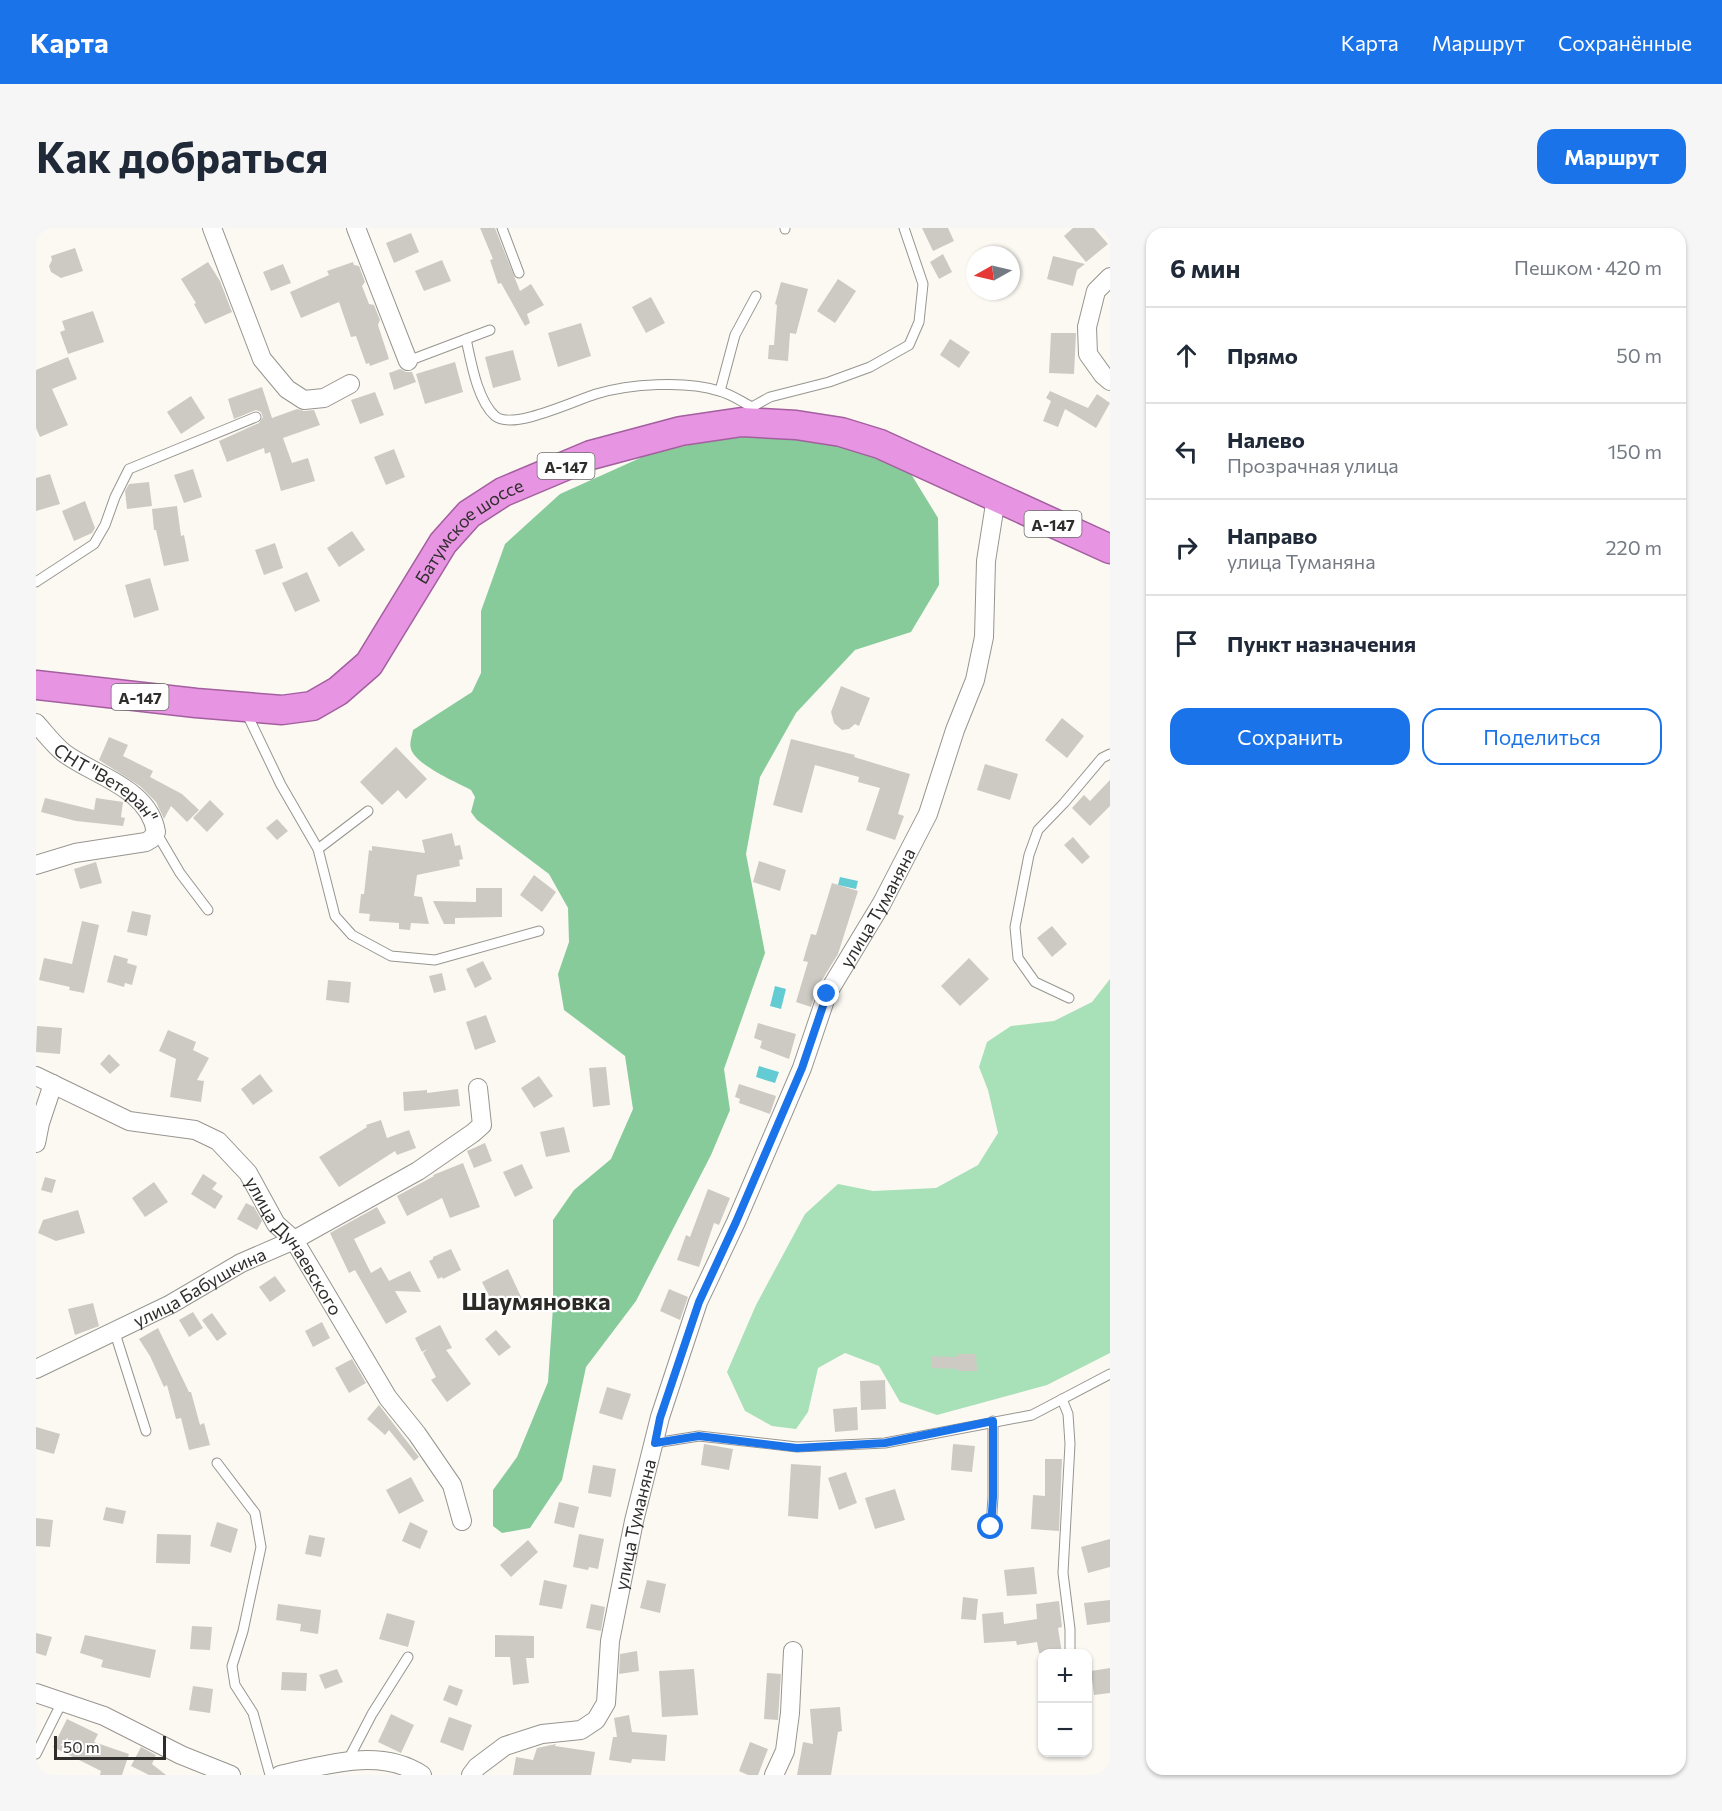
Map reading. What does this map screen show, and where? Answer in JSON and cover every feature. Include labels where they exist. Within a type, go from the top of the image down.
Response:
[{"type":"highway","name":"Батумское шоссе","points":[[36,685],[282,710],[312,706],[338,691],[369,664],[443,543],[469,514],[503,492],[591,455],[747,415],[841,432],[880,444],[1110,549]]},
{"type":"street","points":[[212,228],[262,358],[287,389],[304,400],[324,398],[350,384]]},
{"type":"street","points":[[356,228],[408,361]]},
{"type":"street","points":[[1110,277],[1096,291],[1087,327],[1088,354],[1110,381]]},
{"type":"street","name":"улица Туманяна","points":[[471,1775],[477,1767],[505,1746],[542,1734],[581,1730],[596,1720],[606,1703],[610,1641],[634,1521],[660,1418],[699,1302],[802,1068],[827,994],[882,903],[928,814],[955,730],[975,680],[984,636],[986,561],[996,498]]},
{"type":"street","name":"СНТ \"Ветеран\"","points":[[36,723],[65,753],[116,783],[144,805],[154,822],[156,832],[146,842],[75,853],[36,865]]},
{"type":"street","name":"улица Дунаевского","points":[[36,1076],[129,1121],[195,1130],[218,1141],[248,1173],[276,1224],[294,1240],[388,1398],[417,1434],[452,1485],[462,1521]]},
{"type":"street","points":[[36,1143],[39,1123],[53,1084]]},
{"type":"street","name":"улица Бабушкина","points":[[36,1369],[171,1304],[241,1263],[294,1240],[418,1171],[482,1125],[478,1088]]},
{"type":"street","points":[[774,1775],[785,1751],[790,1713],[793,1651]]},
{"type":"street","points":[[36,1693],[105,1716],[181,1755],[231,1775]]},
{"type":"street","points":[[280,1775],[348,1760],[378,1759],[422,1775]]},
{"type":"lane","points":[[502,228],[519,273]]},
{"type":"lane","points":[[466,339],[479,391],[496,417],[510,421],[545,412],[598,393],[672,384],[720,391],[747,415],[770,397],[829,382],[870,368],[909,345],[919,322],[923,284],[904,228]]},
{"type":"lane","points":[[720,391],[735,335],[756,296]]},
{"type":"lane","points":[[408,361],[490,330]]},
{"type":"lane","points":[[36,582],[94,544],[105,525],[115,497],[129,469],[256,417]]},
{"type":"lane","points":[[244,707],[280,785],[318,849],[335,916],[352,935],[391,956],[435,960],[539,931]]},
{"type":"lane","points":[[1069,998],[1035,982],[1018,958],[1015,927],[1029,855],[1038,830],[1064,804],[1102,758],[1110,754]]},
{"type":"lane","points":[[318,849],[368,811]]},
{"type":"lane","points":[[156,832],[180,873],[208,910]]},
{"type":"lane","points":[[114,1330],[146,1431]]},
{"type":"lane","points":[[655,1443],[699,1436],[797,1448],[885,1443],[1032,1415],[1110,1374]]},
{"type":"lane","points":[[1062,1399],[1068,1414],[1070,1444],[1063,1573],[1070,1629],[1070,1649]]},
{"type":"lane","points":[[991,1527],[993,1421]]},
{"type":"lane","points":[[217,1463],[255,1513],[261,1547],[243,1631],[232,1665],[235,1685],[253,1713],[270,1775]]},
{"type":"lane","points":[[348,1760],[372,1714],[408,1658]]},
{"type":"lane","points":[[36,1754],[62,1702]]},
{"type":"green space","points":[[738,434],[826,438],[908,469],[938,518],[939,585],[911,632],[855,650],[796,713],[760,777],[746,854],[765,953],[724,1069],[730,1110],[711,1155],[636,1301],[586,1367],[562,1480],[530,1528],[502,1533],[493,1526],[493,1490],[517,1457],[548,1382],[553,1307],[553,1220],[574,1190],[611,1159],[633,1109],[625,1056],[564,1010],[558,974],[569,942],[568,908],[549,874],[477,820],[471,812],[475,797],[471,790],[437,773],[420,761],[411,749],[411,739],[413,730],[472,692],[481,673],[481,611],[505,544],[560,494],[649,454]]},
{"type":"green space","points":[[1110,979],[1110,1353],[1047,1385],[937,1415],[900,1402],[879,1366],[845,1353],[818,1368],[808,1412],[796,1429],[772,1426],[745,1411],[727,1372],[756,1305],[805,1214],[838,1184],[873,1191],[936,1188],[978,1165],[998,1133],[988,1090],[979,1067],[987,1042],[1011,1026],[1054,1021],[1092,1002]]},
{"type":"water","points":[[840,877],[858,881],[856,889],[838,885]]},
{"type":"water","points":[[775,986],[786,989],[781,1009],[770,1006]]},
{"type":"water","points":[[759,1066],[779,1072],[775,1083],[756,1077]]},
{"type":"building","points":[[480,228],[495,228],[520,291],[531,284],[544,305],[527,314],[530,323],[525,326],[501,283],[498,284],[490,260],[493,259]]},
{"type":"building","points":[[922,228],[948,228],[954,241],[933,251]]},
{"type":"building","points":[[1073,228],[1094,228],[1108,244],[1086,262],[1064,236]]},
{"type":"building","points":[[411,233],[419,252],[394,263],[386,243]]},
{"type":"building","points":[[75,248],[83,271],[61,278],[51,272],[49,266],[51,256]]},
{"type":"building","points":[[943,254],[952,272],[939,279],[930,262]]},
{"type":"building","points":[[1053,256],[1085,264],[1077,270],[1073,286],[1047,279]]},
{"type":"building","points":[[442,260],[451,281],[424,291],[415,271]]},
{"type":"building","points":[[208,262],[220,281],[232,312],[205,324],[194,304],[196,303],[181,279]]},
{"type":"building","points":[[353,262],[354,265],[359,266],[365,282],[362,286],[369,304],[374,305],[380,320],[378,325],[389,359],[370,366],[369,363],[366,364],[356,336],[351,337],[339,302],[301,318],[290,292],[329,275],[327,271]]},
{"type":"building","points":[[283,264],[291,283],[271,291],[263,272]]},
{"type":"building","points":[[838,279],[856,291],[835,323],[817,311]]},
{"type":"building","points":[[781,282],[808,289],[796,334],[790,333],[788,361],[768,359],[769,345],[774,345],[777,305],[775,304]]},
{"type":"building","points":[[651,297],[665,323],[646,333],[632,307]]},
{"type":"building","points":[[93,311],[104,342],[68,354],[60,332],[65,330],[62,321]]},
{"type":"building","points":[[581,323],[591,356],[558,367],[548,333]]},
{"type":"building","points":[[1051,333],[1076,333],[1074,374],[1049,373]]},
{"type":"building","points":[[950,339],[970,352],[959,368],[940,355]]},
{"type":"building","points":[[513,350],[521,380],[493,388],[485,357]]},
{"type":"building","points":[[68,357],[77,379],[52,389],[68,425],[40,437],[36,428],[36,370]]},
{"type":"building","points":[[455,362],[463,392],[425,404],[416,374]]},
{"type":"building","points":[[400,369],[412,372],[416,382],[394,390],[389,373]]},
{"type":"building","points":[[262,387],[272,418],[297,409],[314,410],[320,425],[283,438],[292,463],[308,458],[315,481],[281,491],[270,452],[265,454],[264,448],[227,462],[219,441],[259,423],[263,417],[261,412],[256,410],[234,419],[228,399]]},
{"type":"building","points":[[1050,391],[1088,408],[1097,394],[1110,403],[1096,428],[1065,409],[1058,427],[1043,421],[1051,401],[1046,398]]},
{"type":"building","points":[[375,392],[384,415],[360,424],[351,400]]},
{"type":"building","points":[[191,396],[205,418],[181,434],[167,412]]},
{"type":"building","points":[[394,449],[405,477],[386,485],[374,457]]},
{"type":"building","points":[[193,469],[202,497],[184,503],[174,475]]},
{"type":"building","points":[[50,474],[60,504],[36,511],[36,478]]},
{"type":"building","points":[[149,482],[152,506],[127,509],[125,491],[129,484]]},
{"type":"building","points":[[85,501],[95,528],[92,533],[74,541],[62,511]]},
{"type":"building","points":[[177,506],[181,536],[184,535],[189,561],[164,566],[156,530],[154,530],[152,509]]},
{"type":"building","points":[[352,531],[365,550],[339,567],[327,548]]},
{"type":"building","points":[[275,543],[283,568],[264,575],[255,550]]},
{"type":"building","points":[[307,572],[320,601],[295,612],[282,583]]},
{"type":"building","points":[[150,578],[159,610],[134,618],[125,585]]},
{"type":"building","points":[[841,686],[870,698],[859,726],[855,724],[849,729],[842,730],[834,723],[831,712]]},
{"type":"building","points":[[1062,718],[1084,736],[1067,758],[1045,740]]},
{"type":"building","points":[[109,737],[128,745],[123,756],[153,771],[150,777],[182,794],[199,810],[187,822],[171,806],[164,819],[156,802],[140,786],[99,760]]},
{"type":"building","points":[[791,739],[855,755],[854,757],[910,774],[898,814],[904,816],[895,840],[866,830],[880,788],[858,782],[859,777],[815,765],[802,813],[773,805]]},
{"type":"building","points":[[396,747],[427,779],[406,799],[398,790],[382,805],[360,782]]},
{"type":"building","points":[[985,764],[1018,774],[1010,800],[977,790]]},
{"type":"building","points":[[1110,780],[1110,806],[1090,826],[1072,808],[1084,795],[1090,801]]},
{"type":"building","points":[[45,798],[94,810],[96,798],[123,802],[121,817],[125,818],[123,826],[76,821],[41,812]]},
{"type":"building","points":[[210,800],[224,814],[207,832],[193,818]]},
{"type":"building","points":[[277,819],[288,831],[277,840],[266,828]]},
{"type":"building","points":[[452,833],[455,846],[460,845],[463,859],[459,860],[460,866],[417,875],[414,896],[422,897],[429,924],[411,923],[410,930],[399,929],[399,923],[369,921],[370,914],[359,913],[361,894],[364,894],[369,850],[372,851],[372,846],[425,853],[422,840]]},
{"type":"building","points":[[1073,837],[1090,857],[1082,864],[1064,845]]},
{"type":"building","points":[[759,861],[786,870],[780,891],[753,882]]},
{"type":"building","points":[[96,862],[102,883],[80,889],[74,869]]},
{"type":"building","points":[[534,875],[556,892],[542,912],[520,895]]},
{"type":"building","points":[[832,883],[858,891],[838,954],[817,988],[811,1007],[796,1002],[808,962],[803,961],[811,934],[816,935]]},
{"type":"building","points":[[476,888],[502,888],[502,917],[455,918],[455,924],[444,924],[433,901],[476,902]]},
{"type":"building","points":[[132,911],[151,915],[147,936],[127,932]]},
{"type":"building","points":[[82,921],[99,925],[84,993],[69,990],[70,987],[39,980],[44,958],[72,964]]},
{"type":"building","points":[[1052,926],[1067,944],[1052,957],[1037,938]]},
{"type":"building","points":[[114,955],[128,959],[127,963],[137,966],[132,985],[125,983],[124,987],[107,982]]},
{"type":"building","points":[[969,958],[989,979],[960,1006],[941,986]]},
{"type":"building","points":[[483,961],[492,979],[475,988],[466,969]]},
{"type":"building","points":[[442,973],[446,990],[434,993],[429,976]]},
{"type":"building","points":[[328,980],[351,982],[349,1003],[326,1000]]},
{"type":"building","points":[[486,1015],[496,1042],[475,1050],[466,1022]]},
{"type":"building","points":[[758,1023],[796,1034],[789,1059],[760,1048],[762,1041],[754,1038]]},
{"type":"building","points":[[37,1026],[62,1028],[60,1054],[36,1052]]},
{"type":"building","points":[[168,1030],[196,1042],[193,1050],[209,1058],[197,1080],[204,1081],[201,1102],[170,1097],[176,1059],[159,1051]]},
{"type":"building","points":[[109,1054],[120,1065],[110,1074],[100,1064]]},
{"type":"building","points":[[606,1067],[610,1105],[593,1107],[589,1068]]},
{"type":"building","points":[[260,1074],[273,1091],[253,1105],[241,1089]]},
{"type":"building","points":[[539,1076],[553,1096],[534,1108],[521,1088]]},
{"type":"building","points":[[739,1084],[776,1096],[770,1114],[739,1103],[740,1099],[735,1097]]},
{"type":"building","points":[[458,1089],[460,1106],[404,1111],[403,1092],[427,1090],[427,1093]]},
{"type":"building","points":[[381,1120],[387,1138],[409,1130],[416,1148],[397,1155],[395,1151],[339,1187],[319,1157],[367,1127],[366,1125]]},
{"type":"building","points":[[564,1127],[570,1152],[546,1157],[540,1132]]},
{"type":"building","points":[[485,1143],[492,1161],[474,1168],[467,1151]]},
{"type":"building","points":[[463,1163],[480,1207],[450,1218],[442,1198],[407,1216],[397,1196],[433,1175]]},
{"type":"building","points":[[522,1164],[533,1188],[515,1197],[503,1172]]},
{"type":"building","points":[[203,1174],[217,1183],[212,1189],[223,1196],[215,1209],[191,1194]]},
{"type":"building","points":[[45,1177],[56,1180],[52,1193],[41,1190]]},
{"type":"building","points":[[154,1182],[168,1202],[145,1217],[132,1198]]},
{"type":"building","points":[[708,1189],[730,1198],[719,1225],[714,1223],[699,1267],[677,1260],[686,1235],[690,1237]]},
{"type":"building","points":[[246,1203],[254,1207],[262,1221],[257,1230],[237,1219]]},
{"type":"building","points":[[377,1207],[386,1223],[354,1239],[371,1273],[381,1267],[389,1281],[410,1271],[421,1292],[395,1291],[407,1312],[386,1324],[355,1270],[349,1273],[330,1233]]},
{"type":"building","points":[[78,1210],[85,1233],[56,1241],[38,1233],[43,1220]]},
{"type":"building","points":[[451,1249],[461,1270],[443,1279],[442,1277],[438,1279],[429,1261]]},
{"type":"building","points":[[508,1269],[522,1299],[497,1312],[482,1282]]},
{"type":"building","points":[[275,1276],[286,1291],[270,1302],[259,1287]]},
{"type":"building","points":[[669,1289],[688,1297],[680,1320],[660,1311]]},
{"type":"building","points":[[93,1303],[99,1326],[75,1335],[68,1309]]},
{"type":"building","points":[[193,1312],[203,1328],[189,1337],[179,1320]]},
{"type":"building","points":[[212,1313],[227,1334],[217,1341],[202,1320]]},
{"type":"building","points":[[322,1322],[330,1338],[313,1347],[305,1331]]},
{"type":"building","points":[[440,1325],[452,1348],[446,1350],[471,1384],[447,1402],[431,1380],[436,1377],[423,1353],[427,1349],[422,1352],[415,1338]]},
{"type":"building","points":[[158,1328],[191,1392],[200,1425],[204,1423],[210,1445],[189,1450],[181,1418],[176,1419],[167,1385],[164,1387],[150,1356],[139,1339]]},
{"type":"building","points":[[496,1330],[511,1347],[499,1356],[485,1339]]},
{"type":"building","points":[[957,1354],[976,1354],[977,1371],[931,1368],[932,1356],[957,1357]]},
{"type":"building","points":[[352,1359],[366,1383],[349,1393],[335,1368]]},
{"type":"building","points":[[885,1380],[886,1409],[861,1410],[860,1381]]},
{"type":"building","points":[[607,1387],[631,1394],[622,1420],[599,1413]]},
{"type":"building","points":[[379,1405],[419,1457],[414,1461],[389,1430],[385,1435],[367,1419]]},
{"type":"building","points":[[857,1407],[858,1430],[835,1432],[833,1409]]},
{"type":"building","points":[[36,1427],[60,1434],[54,1454],[36,1449]]},
{"type":"building","points":[[704,1444],[733,1449],[729,1470],[701,1465]]},
{"type":"building","points":[[953,1444],[975,1446],[972,1472],[951,1470]]},
{"type":"building","points":[[1045,1459],[1062,1459],[1059,1531],[1031,1529],[1033,1495],[1045,1496]]},
{"type":"building","points":[[791,1464],[821,1466],[818,1519],[788,1516]]},
{"type":"building","points":[[593,1465],[616,1469],[611,1497],[588,1493]]},
{"type":"building","points":[[846,1472],[857,1503],[839,1510],[828,1478]]},
{"type":"building","points":[[411,1477],[424,1501],[399,1514],[386,1490]]},
{"type":"building","points":[[895,1489],[905,1520],[875,1529],[865,1498]]},
{"type":"building","points":[[559,1502],[579,1507],[574,1528],[554,1523]]},
{"type":"building","points":[[106,1507],[126,1511],[123,1524],[103,1520]]},
{"type":"building","points":[[36,1518],[53,1520],[50,1547],[36,1546]]},
{"type":"building","points":[[217,1522],[238,1529],[231,1553],[210,1546]]},
{"type":"building","points":[[410,1522],[428,1531],[420,1549],[402,1541]]},
{"type":"building","points":[[157,1534],[191,1535],[190,1564],[156,1563]]},
{"type":"building","points":[[579,1534],[604,1539],[598,1569],[573,1567]]},
{"type":"building","points":[[309,1535],[325,1538],[321,1557],[305,1554]]},
{"type":"building","points":[[1110,1539],[1110,1567],[1088,1573],[1081,1547]]},
{"type":"building","points":[[528,1540],[538,1552],[511,1577],[500,1565]]},
{"type":"building","points":[[1034,1567],[1037,1594],[1007,1596],[1004,1570]]},
{"type":"building","points":[[544,1580],[567,1585],[562,1609],[539,1605]]},
{"type":"building","points":[[647,1580],[666,1584],[660,1613],[640,1608]]},
{"type":"building","points":[[963,1597],[978,1599],[976,1620],[961,1619]]},
{"type":"building","points":[[1110,1600],[1110,1622],[1087,1625],[1084,1603]]},
{"type":"building","points":[[1059,1601],[1062,1627],[1058,1628],[1061,1649],[1038,1649],[1037,1642],[1017,1645],[1016,1641],[984,1643],[982,1614],[1003,1612],[1004,1624],[1037,1619],[1036,1604]]},
{"type":"building","points":[[278,1604],[321,1610],[318,1634],[300,1631],[301,1624],[276,1620]]},
{"type":"building","points":[[591,1604],[605,1607],[601,1631],[586,1628]]},
{"type":"building","points":[[387,1613],[415,1621],[408,1647],[379,1639]]},
{"type":"building","points":[[192,1626],[212,1627],[210,1650],[190,1649]]},
{"type":"building","points":[[36,1633],[52,1637],[46,1656],[36,1653]]},
{"type":"building","points":[[85,1635],[156,1650],[150,1678],[101,1667],[103,1660],[80,1653]]},
{"type":"building","points":[[495,1635],[534,1636],[534,1658],[526,1658],[529,1683],[513,1685],[510,1657],[495,1657]]},
{"type":"building","points":[[637,1651],[639,1671],[619,1674],[620,1654]]},
{"type":"building","points":[[1110,1668],[1110,1693],[1094,1695],[1092,1671]]},
{"type":"building","points":[[337,1669],[343,1682],[325,1689],[319,1675]]},
{"type":"building","points":[[694,1669],[698,1715],[662,1717],[659,1671]]},
{"type":"building","points":[[282,1672],[307,1673],[306,1691],[281,1690]]},
{"type":"building","points":[[767,1673],[781,1674],[778,1720],[764,1719]]},
{"type":"building","points":[[449,1685],[463,1690],[457,1706],[443,1700]]},
{"type":"building","points":[[193,1686],[213,1689],[210,1713],[189,1710]]},
{"type":"building","points":[[840,1707],[842,1731],[838,1732],[831,1775],[797,1775],[803,1742],[813,1744],[810,1709]]},
{"type":"building","points":[[391,1714],[414,1725],[401,1753],[378,1742]]},
{"type":"building","points":[[629,1715],[632,1732],[667,1735],[665,1761],[632,1759],[631,1763],[609,1760],[613,1737],[617,1737],[614,1718]]},
{"type":"building","points":[[449,1717],[472,1725],[463,1751],[440,1742]]},
{"type":"building","points":[[67,1719],[98,1734],[94,1742],[129,1754],[122,1775],[100,1775],[101,1771],[53,1747]]},
{"type":"building","points":[[750,1742],[768,1749],[758,1775],[748,1775],[739,1771]]},
{"type":"building","points":[[556,1744],[555,1746],[595,1752],[591,1775],[513,1775],[516,1757],[533,1760],[537,1748]]},
{"type":"building","points":[[141,1747],[156,1755],[152,1764],[166,1775],[149,1775],[131,1766]]},
{"type":"district","name":"Шаумяновка","points":[[536,1300]]},
{"type":"route","points":[[827,994],[802,1068],[699,1302],[660,1418],[655,1443],[699,1436],[797,1448],[885,1443],[993,1421],[991,1527]]}]
